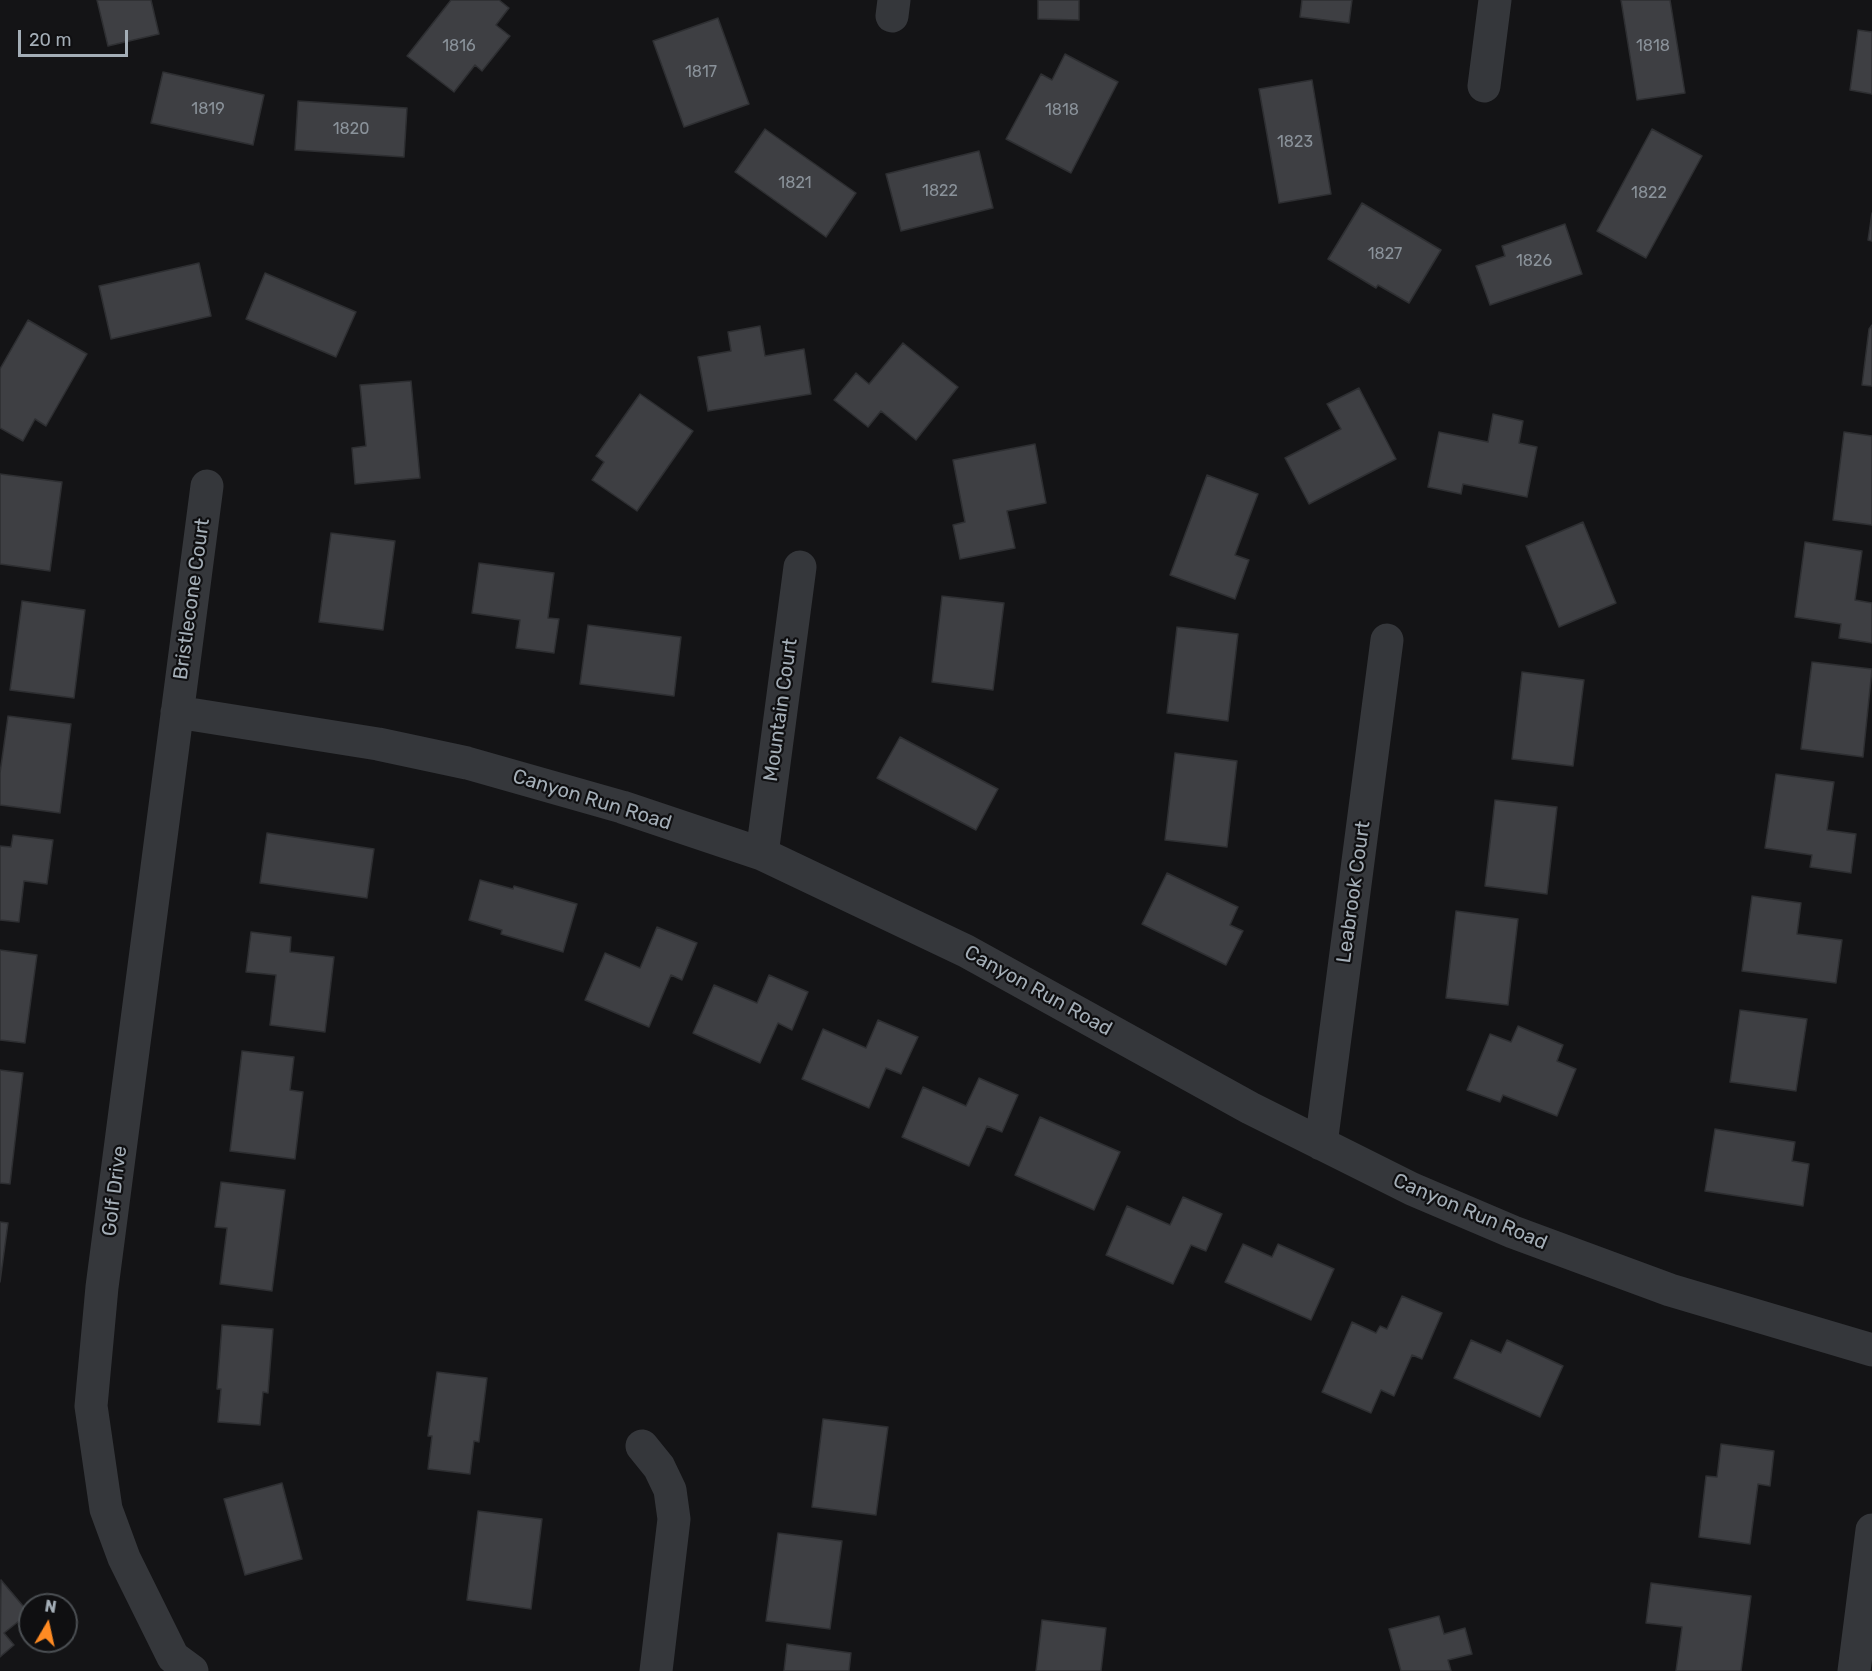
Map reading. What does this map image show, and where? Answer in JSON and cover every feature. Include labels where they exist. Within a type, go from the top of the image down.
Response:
[{"type":"street","points":[[1484,86],[1495,0]]},
{"type":"street","name":"Bristlecone Court","points":[[177,712],[207,486]]},
{"type":"street","name":"Mountain Court","points":[[762,854],[800,567]]},
{"type":"street","name":"Leabrook Court","points":[[1321,1144],[1387,640]]},
{"type":"street","name":"Canyon Run Road","points":[[177,712],[378,744],[467,763],[622,807],[762,854],[966,951],[1250,1108],[1412,1189],[1513,1232],[1680,1294],[1872,1350]]},
{"type":"street","name":"Golf Drive","points":[[174,1666],[124,1558],[106,1509],[92,1406],[102,1287],[177,712]]},
{"type":"street","points":[[642,1446],[659,1467],[670,1490],[674,1519],[656,1671]]},
{"type":"street","points":[[1854,1671],[1872,1530]]},
{"type":"building","points":[[97,0],[151,0],[159,34],[108,46]]},
{"type":"building","points":[[451,0],[499,0],[509,8],[496,25],[510,36],[482,71],[475,65],[454,92],[407,56]]},
{"type":"building","points":[[1038,0],[1079,0],[1079,20],[1038,19]]},
{"type":"building","points":[[1302,0],[1352,0],[1349,23],[1300,17]]},
{"type":"building","points":[[1621,0],[1670,0],[1685,93],[1637,100]]},
{"type":"building","points":[[718,18],[749,104],[684,127],[653,41]]},
{"type":"building","points":[[1858,30],[1872,32],[1872,94],[1850,90]]},
{"type":"building","points":[[1065,54],[1118,82],[1071,173],[1006,139],[1041,74],[1052,80]]},
{"type":"building","points":[[163,72],[264,95],[253,145],[151,123]]},
{"type":"building","points":[[1312,80],[1331,194],[1279,203],[1259,89]]},
{"type":"building","points":[[298,101],[407,108],[404,157],[295,150]]},
{"type":"building","points":[[765,129],[856,193],[826,237],[735,172]]},
{"type":"building","points":[[1652,129],[1702,156],[1646,258],[1597,231]]},
{"type":"building","points":[[979,151],[993,208],[901,231],[886,174]]},
{"type":"building","points":[[1362,203],[1441,250],[1409,303],[1378,285],[1376,288],[1328,259]]},
{"type":"building","points":[[1872,213],[1872,241],[1868,240]]},
{"type":"building","points":[[1565,224],[1582,274],[1490,305],[1476,266],[1505,256],[1502,246]]},
{"type":"building","points":[[199,263],[211,316],[111,339],[99,286]]},
{"type":"building","points":[[265,273],[356,312],[336,357],[246,319]]},
{"type":"building","points":[[28,320],[87,354],[46,426],[35,419],[23,441],[0,428],[0,369]]},
{"type":"building","points":[[1872,325],[1872,386],[1862,385],[1869,329]]},
{"type":"building","points":[[760,326],[765,356],[804,349],[811,394],[708,411],[698,357],[731,351],[728,332]]},
{"type":"building","points":[[903,343],[958,387],[916,440],[881,411],[868,427],[834,400],[856,373],[869,384]]},
{"type":"building","points":[[411,381],[420,478],[355,484],[352,448],[366,446],[360,385]]},
{"type":"building","points":[[1359,388],[1396,459],[1309,504],[1285,458],[1341,429],[1327,404]]},
{"type":"building","points":[[640,394],[693,431],[637,511],[592,480],[604,462],[596,456]]},
{"type":"building","points":[[1493,414],[1523,421],[1519,443],[1537,447],[1527,497],[1463,484],[1461,494],[1428,487],[1439,432],[1488,442]]},
{"type":"building","points":[[1844,432],[1872,436],[1872,525],[1833,520]]},
{"type":"building","points":[[1035,444],[1046,503],[1007,511],[1015,548],[960,559],[953,525],[965,522],[953,460]]},
{"type":"building","points":[[0,474],[62,482],[50,571],[0,564]]},
{"type":"building","points":[[1207,475],[1258,494],[1235,555],[1249,560],[1235,599],[1170,575]]},
{"type":"building","points":[[1583,522],[1616,603],[1559,627],[1526,546]]},
{"type":"building","points":[[331,533],[395,541],[383,630],[319,622]]},
{"type":"building","points":[[1805,542],[1862,551],[1855,600],[1872,603],[1872,643],[1839,638],[1841,624],[1795,617]]},
{"type":"building","points":[[479,563],[554,573],[548,618],[559,619],[554,653],[516,648],[520,620],[472,613]]},
{"type":"building","points":[[942,596],[1004,603],[993,690],[932,682]]},
{"type":"building","points":[[22,601],[85,610],[74,698],[10,690]]},
{"type":"building","points":[[588,625],[681,637],[674,696],[580,684]]},
{"type":"building","points":[[1177,627],[1238,634],[1228,721],[1167,713]]},
{"type":"building","points":[[1812,662],[1872,669],[1863,757],[1801,749]]},
{"type":"building","points":[[1522,672],[1584,680],[1573,766],[1512,759]]},
{"type":"building","points":[[8,716],[71,724],[60,813],[0,805],[0,773]]},
{"type":"building","points":[[900,737],[998,789],[976,830],[877,778]]},
{"type":"building","points":[[1175,753],[1237,761],[1227,847],[1165,840]]},
{"type":"building","points":[[1776,774],[1834,782],[1827,830],[1856,834],[1851,873],[1810,867],[1812,855],[1765,848]]},
{"type":"building","points":[[1495,800],[1557,807],[1547,894],[1485,886]]},
{"type":"building","points":[[267,833],[374,849],[367,898],[260,883]]},
{"type":"building","points":[[13,835],[53,840],[47,884],[24,881],[19,922],[0,920],[0,846],[11,847]]},
{"type":"building","points":[[1167,873],[1238,907],[1230,925],[1243,931],[1226,965],[1142,924]]},
{"type":"building","points":[[480,880],[513,889],[514,886],[577,904],[563,952],[501,934],[502,930],[469,920]]},
{"type":"building","points":[[1752,896],[1801,903],[1797,934],[1842,940],[1836,983],[1742,971]]},
{"type":"building","points":[[1456,911],[1518,919],[1508,1005],[1446,998]]},
{"type":"building","points":[[657,927],[697,943],[682,980],[671,975],[649,1027],[585,1000],[605,953],[640,968]]},
{"type":"building","points":[[251,932],[291,937],[290,952],[334,957],[325,1032],[270,1025],[276,975],[246,972]]},
{"type":"building","points":[[0,950],[37,955],[25,1043],[0,1040]]},
{"type":"building","points":[[769,975],[808,992],[792,1030],[778,1023],[760,1063],[693,1033],[714,985],[757,1003]]},
{"type":"building","points":[[1740,1010],[1807,1019],[1796,1091],[1730,1082]]},
{"type":"building","points":[[878,1020],[918,1037],[901,1074],[886,1068],[869,1108],[802,1079],[823,1029],[866,1048]]},
{"type":"building","points":[[1518,1026],[1563,1045],[1557,1061],[1576,1069],[1557,1116],[1503,1095],[1500,1102],[1467,1090],[1490,1034],[1511,1042]]},
{"type":"building","points":[[242,1051],[294,1057],[290,1090],[303,1092],[295,1159],[230,1151]]},
{"type":"building","points":[[0,1070],[23,1073],[10,1184],[0,1183]]},
{"type":"building","points":[[979,1078],[1018,1095],[1002,1132],[987,1126],[969,1166],[902,1137],[923,1087],[966,1106]]},
{"type":"building","points":[[1040,1117],[1120,1152],[1094,1210],[1015,1175]]},
{"type":"building","points":[[1715,1129],[1795,1142],[1792,1161],[1809,1164],[1803,1206],[1705,1191]]},
{"type":"building","points":[[221,1182],[285,1190],[272,1291],[220,1284],[227,1228],[215,1227]]},
{"type":"building","points":[[1183,1197],[1222,1214],[1206,1251],[1191,1245],[1173,1284],[1106,1255],[1127,1206],[1170,1225]]},
{"type":"building","points":[[0,1222],[8,1223],[0,1282]]},
{"type":"building","points":[[1243,1244],[1272,1257],[1278,1244],[1334,1269],[1311,1320],[1225,1282]]},
{"type":"building","points":[[1402,1296],[1442,1313],[1422,1359],[1412,1355],[1394,1396],[1381,1390],[1371,1413],[1322,1392],[1352,1322],[1376,1333],[1380,1326],[1387,1329]]},
{"type":"building","points":[[222,1325],[273,1329],[268,1393],[263,1392],[260,1425],[218,1422],[221,1389],[217,1389]]},
{"type":"building","points":[[1471,1340],[1501,1353],[1507,1340],[1563,1366],[1540,1417],[1454,1378]]},
{"type":"building","points":[[437,1372],[487,1378],[479,1442],[474,1441],[470,1474],[428,1469],[432,1436],[428,1436]]},
{"type":"building","points":[[823,1419],[888,1427],[876,1515],[812,1507]]},
{"type":"building","points":[[1721,1444],[1774,1451],[1770,1486],[1758,1484],[1750,1544],[1699,1537],[1706,1476],[1717,1477]]},
{"type":"building","points":[[282,1483],[302,1559],[245,1575],[224,1499]]},
{"type":"building","points":[[478,1511],[542,1519],[531,1609],[467,1600]]},
{"type":"building","points":[[778,1533],[842,1541],[830,1629],[766,1621]]},
{"type":"building","points":[[1,1580],[18,1600],[18,1622],[4,1633],[14,1645],[0,1657]]},
{"type":"building","points":[[1651,1583],[1751,1596],[1741,1671],[1676,1671],[1682,1627],[1646,1623]]},
{"type":"building","points":[[1439,1616],[1444,1634],[1465,1628],[1472,1654],[1448,1660],[1451,1671],[1401,1671],[1389,1629]]},
{"type":"building","points":[[1042,1620],[1106,1628],[1101,1671],[1036,1671]]},
{"type":"building","points":[[787,1644],[851,1653],[849,1671],[784,1671]]}]
